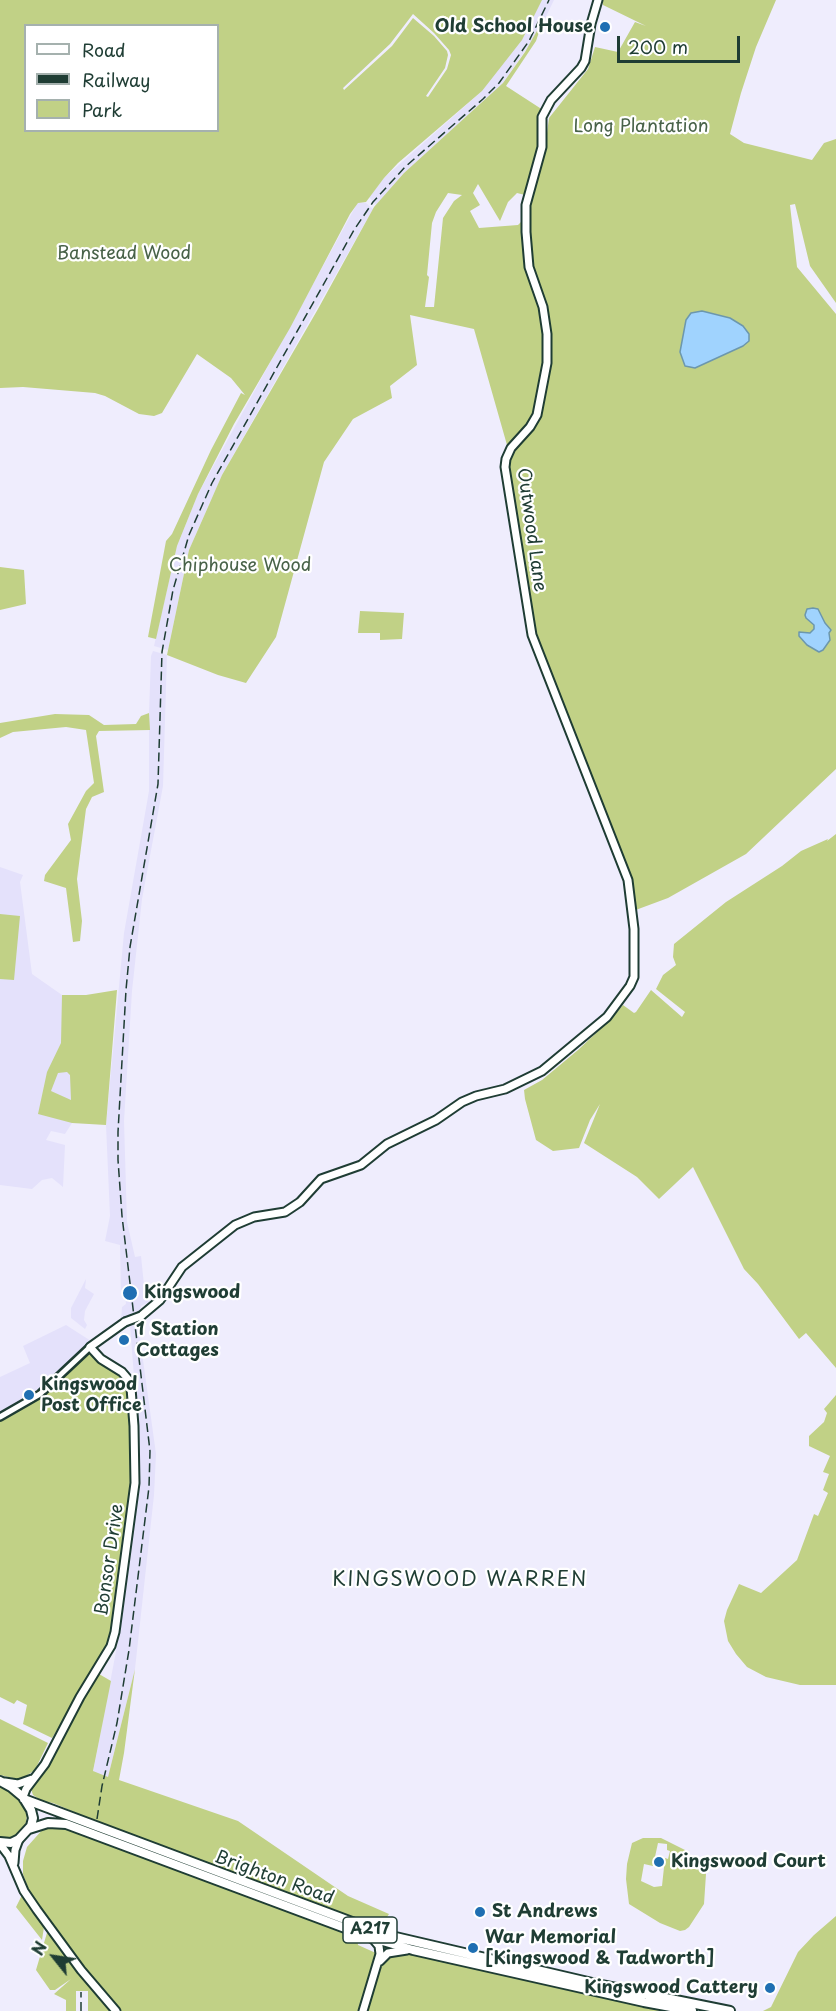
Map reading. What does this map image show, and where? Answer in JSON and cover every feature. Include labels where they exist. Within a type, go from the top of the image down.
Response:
[{"type":"highway","name":"Brighton Road","points":[[0,1781],[24,1798],[387,1935],[601,1985],[730,2011]]},
{"type":"highway","points":[[0,1843],[11,1843],[29,1829],[32,1814],[24,1798]]},
{"type":"highway","name":"Brighton Road","points":[[29,1829],[48,1823],[66,1824],[371,1938],[413,1950],[692,2011]]},
{"type":"main road","name":"Outwood Lane","points":[[90,1347],[124,1322],[141,1316],[160,1300],[182,1267],[235,1225],[254,1217],[285,1212],[300,1202],[321,1179],[361,1166],[387,1144],[436,1120],[462,1102],[506,1089],[535,1076],[555,1062],[607,1017],[634,977],[634,929],[630,890],[597,798],[532,635],[506,463],[513,444],[530,427],[537,415],[547,363],[547,334],[543,307],[529,267],[526,232],[526,205],[542,147],[542,117],[551,100],[585,61],[591,24],[598,0]]},
{"type":"main road","name":"Bonsor Drive","points":[[24,1798],[26,1789],[36,1776],[111,1646],[122,1592],[136,1464],[131,1388],[125,1374],[104,1362],[90,1347]]},
{"type":"main road","points":[[0,1781],[18,1784],[36,1776]]},
{"type":"main road","points":[[16,1873],[14,1859],[19,1839]]},
{"type":"main road","points":[[0,1843],[9,1856],[24,1891],[81,1970],[116,2011]]},
{"type":"main road","points":[[363,2011],[380,1954],[380,1946],[371,1938]]},
{"type":"main road","points":[[377,1966],[388,1953],[413,1950]]},
{"type":"street","points":[[0,1417],[40,1394],[90,1347]]},
{"type":"shaded area","points":[[542,0],[554,0],[540,29],[503,83],[404,173],[376,205],[369,197],[384,178],[482,91]]},
{"type":"shaded area","points":[[358,202],[366,203],[373,209],[222,475],[189,550],[168,650],[154,646],[177,546],[198,494]]},
{"type":"shaded area","points":[[153,651],[167,655],[163,786],[142,899],[132,991],[124,1121],[127,1222],[135,1257],[141,1256],[144,1285],[149,1302],[141,1306],[140,1314],[121,1320],[122,1307],[126,1304],[125,1294],[121,1293],[120,1245],[105,1241],[110,1216],[106,1125],[124,933],[149,791],[149,713]]},
{"type":"shaded area","points":[[0,867],[23,875],[20,882],[32,974],[62,995],[71,1073],[72,1123],[65,1134],[51,1131],[46,1140],[65,1145],[63,1187],[52,1178],[42,1180],[32,1189],[0,1185]]},
{"type":"shaded area","points":[[86,1279],[85,1288],[94,1294],[85,1311],[84,1320],[87,1325],[85,1329],[71,1318],[71,1308]]},
{"type":"shaded area","points":[[138,1324],[156,1454],[154,1495],[135,1669],[108,1777],[100,1821],[93,1772],[118,1641],[135,1518],[140,1454],[130,1325]]},
{"type":"shaded area","points":[[66,1325],[91,1341],[35,1395],[0,1413],[0,1377],[30,1363],[23,1346]]},
{"type":"green space","name":"Banstead Wood","points":[[0,0],[542,0],[522,40],[482,91],[398,163],[366,202],[358,203],[350,214],[198,494],[177,546],[156,639],[148,637],[166,541],[172,534],[211,450],[241,393],[245,395],[231,378],[197,354],[162,413],[154,416],[139,414],[95,393],[23,387],[0,388]],"holes":[[[413,14],[434,33],[451,55],[447,69],[428,97],[426,96],[445,68],[448,55],[434,36],[413,18],[392,46],[344,90],[343,88],[390,44]]]},
{"type":"green space","name":"Long Plantation","points":[[602,0],[776,0],[756,47],[730,134],[744,143],[812,160],[824,143],[836,139],[836,303],[810,266],[795,204],[790,205],[797,267],[836,314],[836,769],[746,854],[668,898],[633,911],[630,890],[532,635],[525,567],[508,468],[516,447],[541,411],[551,360],[551,334],[545,298],[531,265],[528,207],[545,148],[549,118],[588,69],[595,47],[618,52],[635,22],[646,26],[603,5]]},
{"type":"green space","name":"Chiphouse Wood","points":[[540,29],[536,41],[506,86],[543,110],[539,143],[525,195],[517,193],[508,202],[500,221],[478,184],[473,193],[480,205],[470,211],[479,228],[518,225],[522,221],[526,271],[542,314],[545,362],[535,413],[531,420],[507,445],[474,329],[410,315],[417,365],[390,386],[392,398],[353,419],[324,462],[276,637],[246,683],[218,675],[167,655],[189,550],[222,475],[374,207],[404,173],[503,83]],"holes":[[[448,193],[462,195],[454,201],[443,218],[434,307],[425,307],[432,223]]]},
{"type":"green space","points":[[0,567],[24,570],[26,604],[0,610]]},
{"type":"green space","points":[[360,611],[404,613],[402,639],[380,640],[380,633],[358,633]]},
{"type":"green space","points":[[149,713],[150,730],[99,731],[96,736],[104,792],[92,797],[86,809],[77,879],[82,921],[80,941],[73,942],[66,888],[44,881],[45,875],[71,840],[68,824],[86,791],[94,783],[86,730],[66,727],[13,732],[0,738],[0,723],[55,714],[89,715],[104,725],[136,724],[141,716]]},
{"type":"green space","points":[[836,834],[836,1368],[806,1333],[799,1339],[744,1269],[693,1167],[659,1199],[637,1177],[584,1143],[600,1104],[590,1120],[579,1148],[553,1151],[536,1140],[524,1090],[542,1080],[578,1050],[623,1005],[634,1013],[636,1012],[651,990],[682,1017],[685,1012],[656,989],[663,975],[676,965],[673,957],[674,944],[726,902],[801,851],[828,839],[827,841]]},
{"type":"green space","points":[[0,914],[20,916],[14,980],[0,979]]},
{"type":"green space","points":[[117,990],[106,1125],[72,1123],[38,1114],[47,1072],[61,1043],[62,995],[86,995]],"holes":[[[67,1072],[70,1075],[71,1100],[51,1091],[58,1073]]]},
{"type":"green space","points":[[90,1347],[128,1379],[136,1444],[122,1592],[108,1644],[93,1673],[52,1738],[23,1724],[27,1705],[17,1700],[14,1704],[0,1697],[0,1417],[40,1394]]},
{"type":"green space","points":[[836,1395],[836,1685],[800,1685],[766,1677],[747,1667],[728,1641],[724,1621],[739,1584],[761,1593],[797,1560],[814,1514],[818,1516],[828,1493],[823,1490],[829,1474],[823,1472],[830,1456],[809,1446],[809,1436],[824,1422],[827,1413],[824,1409]]},
{"type":"green space","points":[[135,1669],[119,1780],[238,1821],[348,1896],[389,1914],[380,1928],[121,1832],[53,1803],[42,1801],[33,1795],[31,1789],[99,1674],[111,1681],[93,1771],[108,1777]]},
{"type":"green space","points":[[0,1719],[48,1743],[35,1770],[26,1776],[17,1779],[0,1775]]},
{"type":"green space","points":[[0,1784],[20,1798],[28,1810],[25,1827],[18,1836],[6,1839],[0,1837]]},
{"type":"green space","points":[[53,1826],[70,1827],[357,1938],[358,1945],[378,1954],[380,1961],[392,1955],[410,1953],[671,2011],[88,2011],[88,1991],[76,1991],[76,2011],[66,2011],[66,2000],[54,1994],[71,1979],[55,1990],[50,1990],[36,1970],[49,1926],[31,1896],[23,1874],[23,1861],[27,1847],[43,1829]]},
{"type":"green space","points":[[643,1838],[661,1838],[685,1850],[706,1874],[704,1904],[685,1930],[680,1931],[660,1923],[629,1904],[626,1879],[632,1843]],"holes":[[[658,1843],[667,1844],[667,1850],[670,1851],[668,1859],[665,1858],[662,1886],[654,1887],[641,1881],[644,1864],[653,1866]]]},
{"type":"green space","points":[[22,1895],[44,1927],[42,1940],[16,1907]]},
{"type":"green space","points":[[836,1916],[836,2011],[763,2011],[771,2007],[798,1952]]},
{"type":"water","points":[[702,311],[730,318],[743,326],[749,334],[749,341],[695,368],[685,366],[680,352],[686,320],[691,313]]},
{"type":"water","points":[[807,609],[818,609],[831,630],[830,640],[819,652],[807,645],[799,636],[799,632],[810,633],[814,629],[814,625],[805,615]]},
{"type":"waterway","points":[[436,1960],[487,1971]]},
{"type":"railway","points":[[97,1819],[129,1650],[149,1487],[150,1451],[122,1216],[118,1132],[130,947],[158,784],[162,652],[173,590],[189,535],[212,483],[354,230],[373,202],[405,167],[499,83],[529,41],[549,0]]},
{"type":"railway","points":[[81,1992],[81,2011]]},
{"type":"place","name":"Old School House","points":[[605,27]]},
{"type":"place","name":"Kingswood","points":[[130,1293]]},
{"type":"place","name":"1 Station Cottages","points":[[124,1340]]},
{"type":"place","name":"Kingswood Post Office","points":[[29,1395]]},
{"type":"place","name":"Kingswood Court","points":[[659,1862]]},
{"type":"place","name":"St Andrews","points":[[480,1912]]},
{"type":"place","name":"War Memorial [Kingswood & Tadworth]","points":[[473,1948]]},
{"type":"place","name":"Kingswood Cattery","points":[[770,1988]]},
{"type":"district","name":"KINGSWOOD WARREN","points":[[460,1580]]}]
